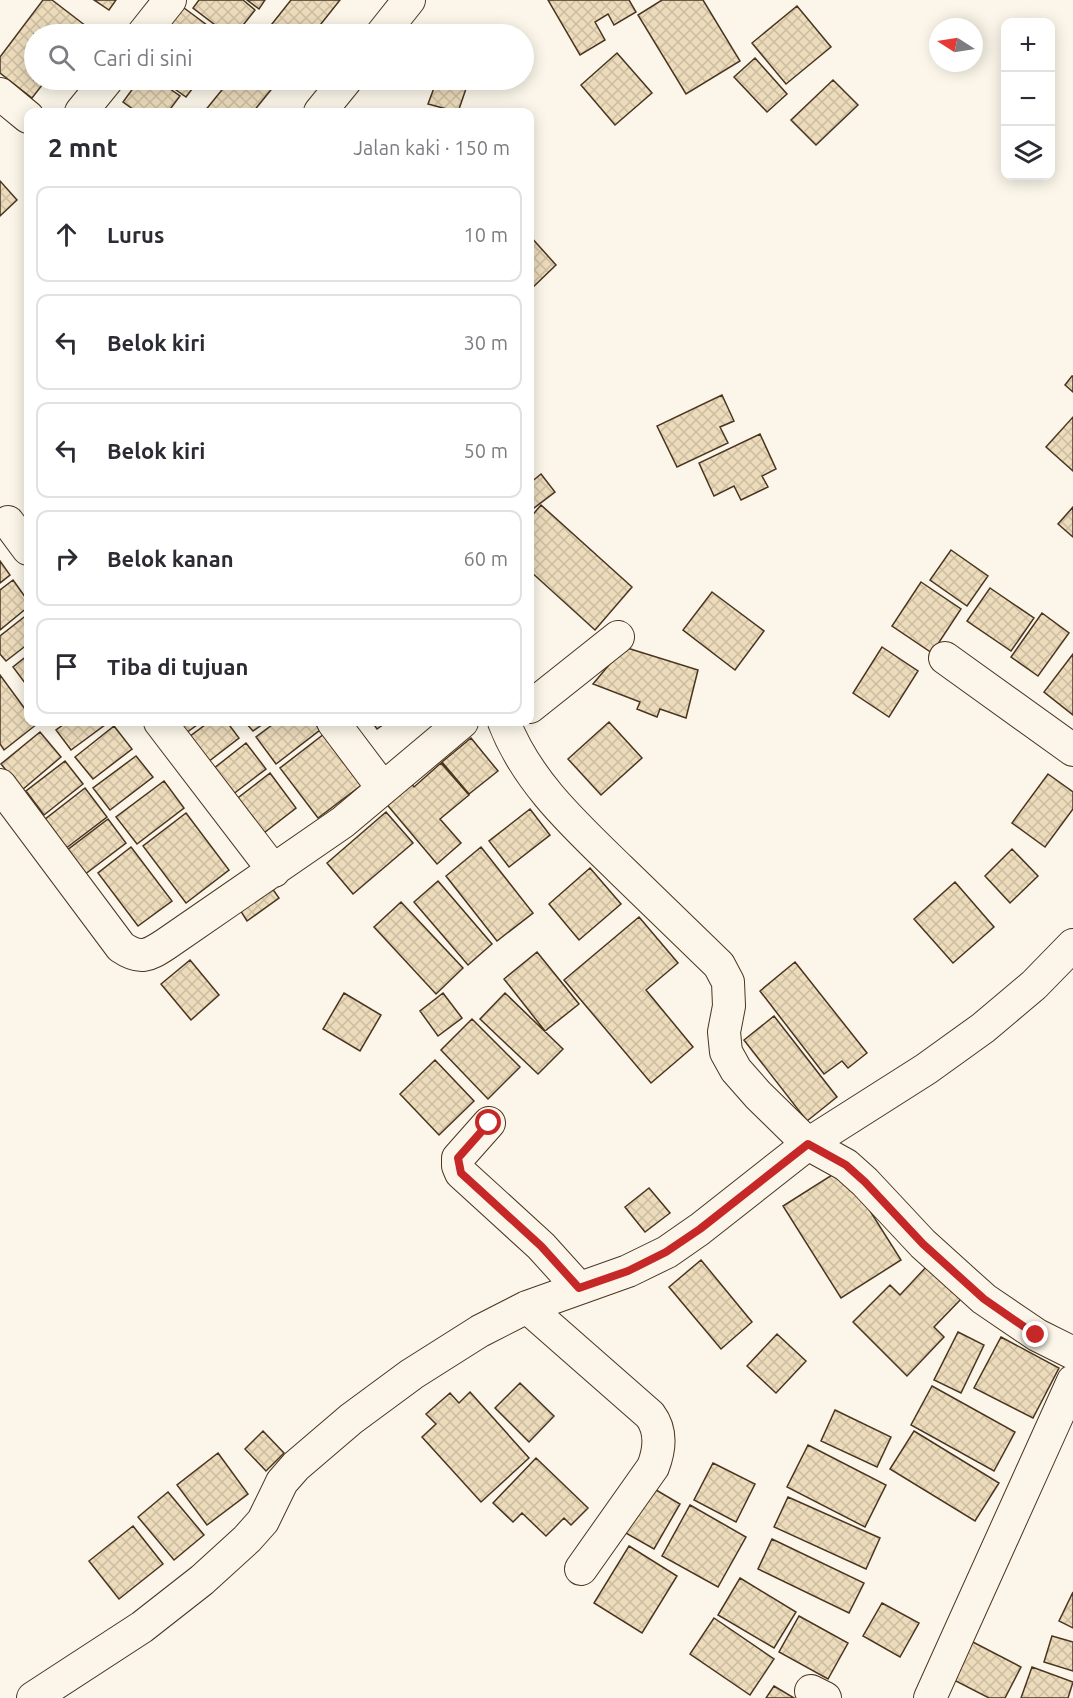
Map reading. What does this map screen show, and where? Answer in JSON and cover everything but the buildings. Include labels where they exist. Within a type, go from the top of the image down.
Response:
[{"type":"street","points":[[150,24],[170,0]]},
{"type":"street","points":[[390,24],[409,0]]},
{"type":"street","points":[[84,108],[99,90]]},
{"type":"street","points":[[324,108],[338,90]]},
{"type":"street","points":[[0,94],[24,114]]},
{"type":"street","points":[[12,520],[24,542]]},
{"type":"street","points":[[534,703],[618,637]]},
{"type":"street","points":[[945,658],[1073,750]]},
{"type":"street","points":[[163,726],[273,871]]},
{"type":"street","points":[[336,726],[382,787]]},
{"type":"street","points":[[0,785],[121,947],[131,954],[141,956],[152,953],[343,822],[457,726]]},
{"type":"street","points":[[515,726],[522,758],[545,792],[719,965],[728,982],[729,1006],[724,1032],[726,1052],[736,1070],[758,1095],[808,1144],[846,1165],[865,1182],[923,1244],[984,1299],[1036,1335],[1073,1353]]},
{"type":"street","points":[[33,1698],[142,1627],[202,1580],[247,1539],[263,1521],[282,1482],[296,1466],[351,1419],[412,1374],[480,1331],[527,1307],[628,1271],[666,1252],[700,1229],[808,1144],[926,1069],[983,1028],[1034,986],[1073,945]]},
{"type":"street","points":[[489,1123],[458,1158],[461,1173],[541,1246],[579,1288]]},
{"type":"street","points":[[527,1307],[650,1415],[659,1435],[657,1456],[653,1467],[581,1569]]},
{"type":"street","points":[[930,1698],[1073,1381]]},
{"type":"route","points":[[489,1123],[458,1158],[461,1173],[541,1246],[579,1288],[628,1271],[666,1252],[700,1229],[808,1144],[846,1165],[923,1244],[984,1299],[1036,1335]]}]
